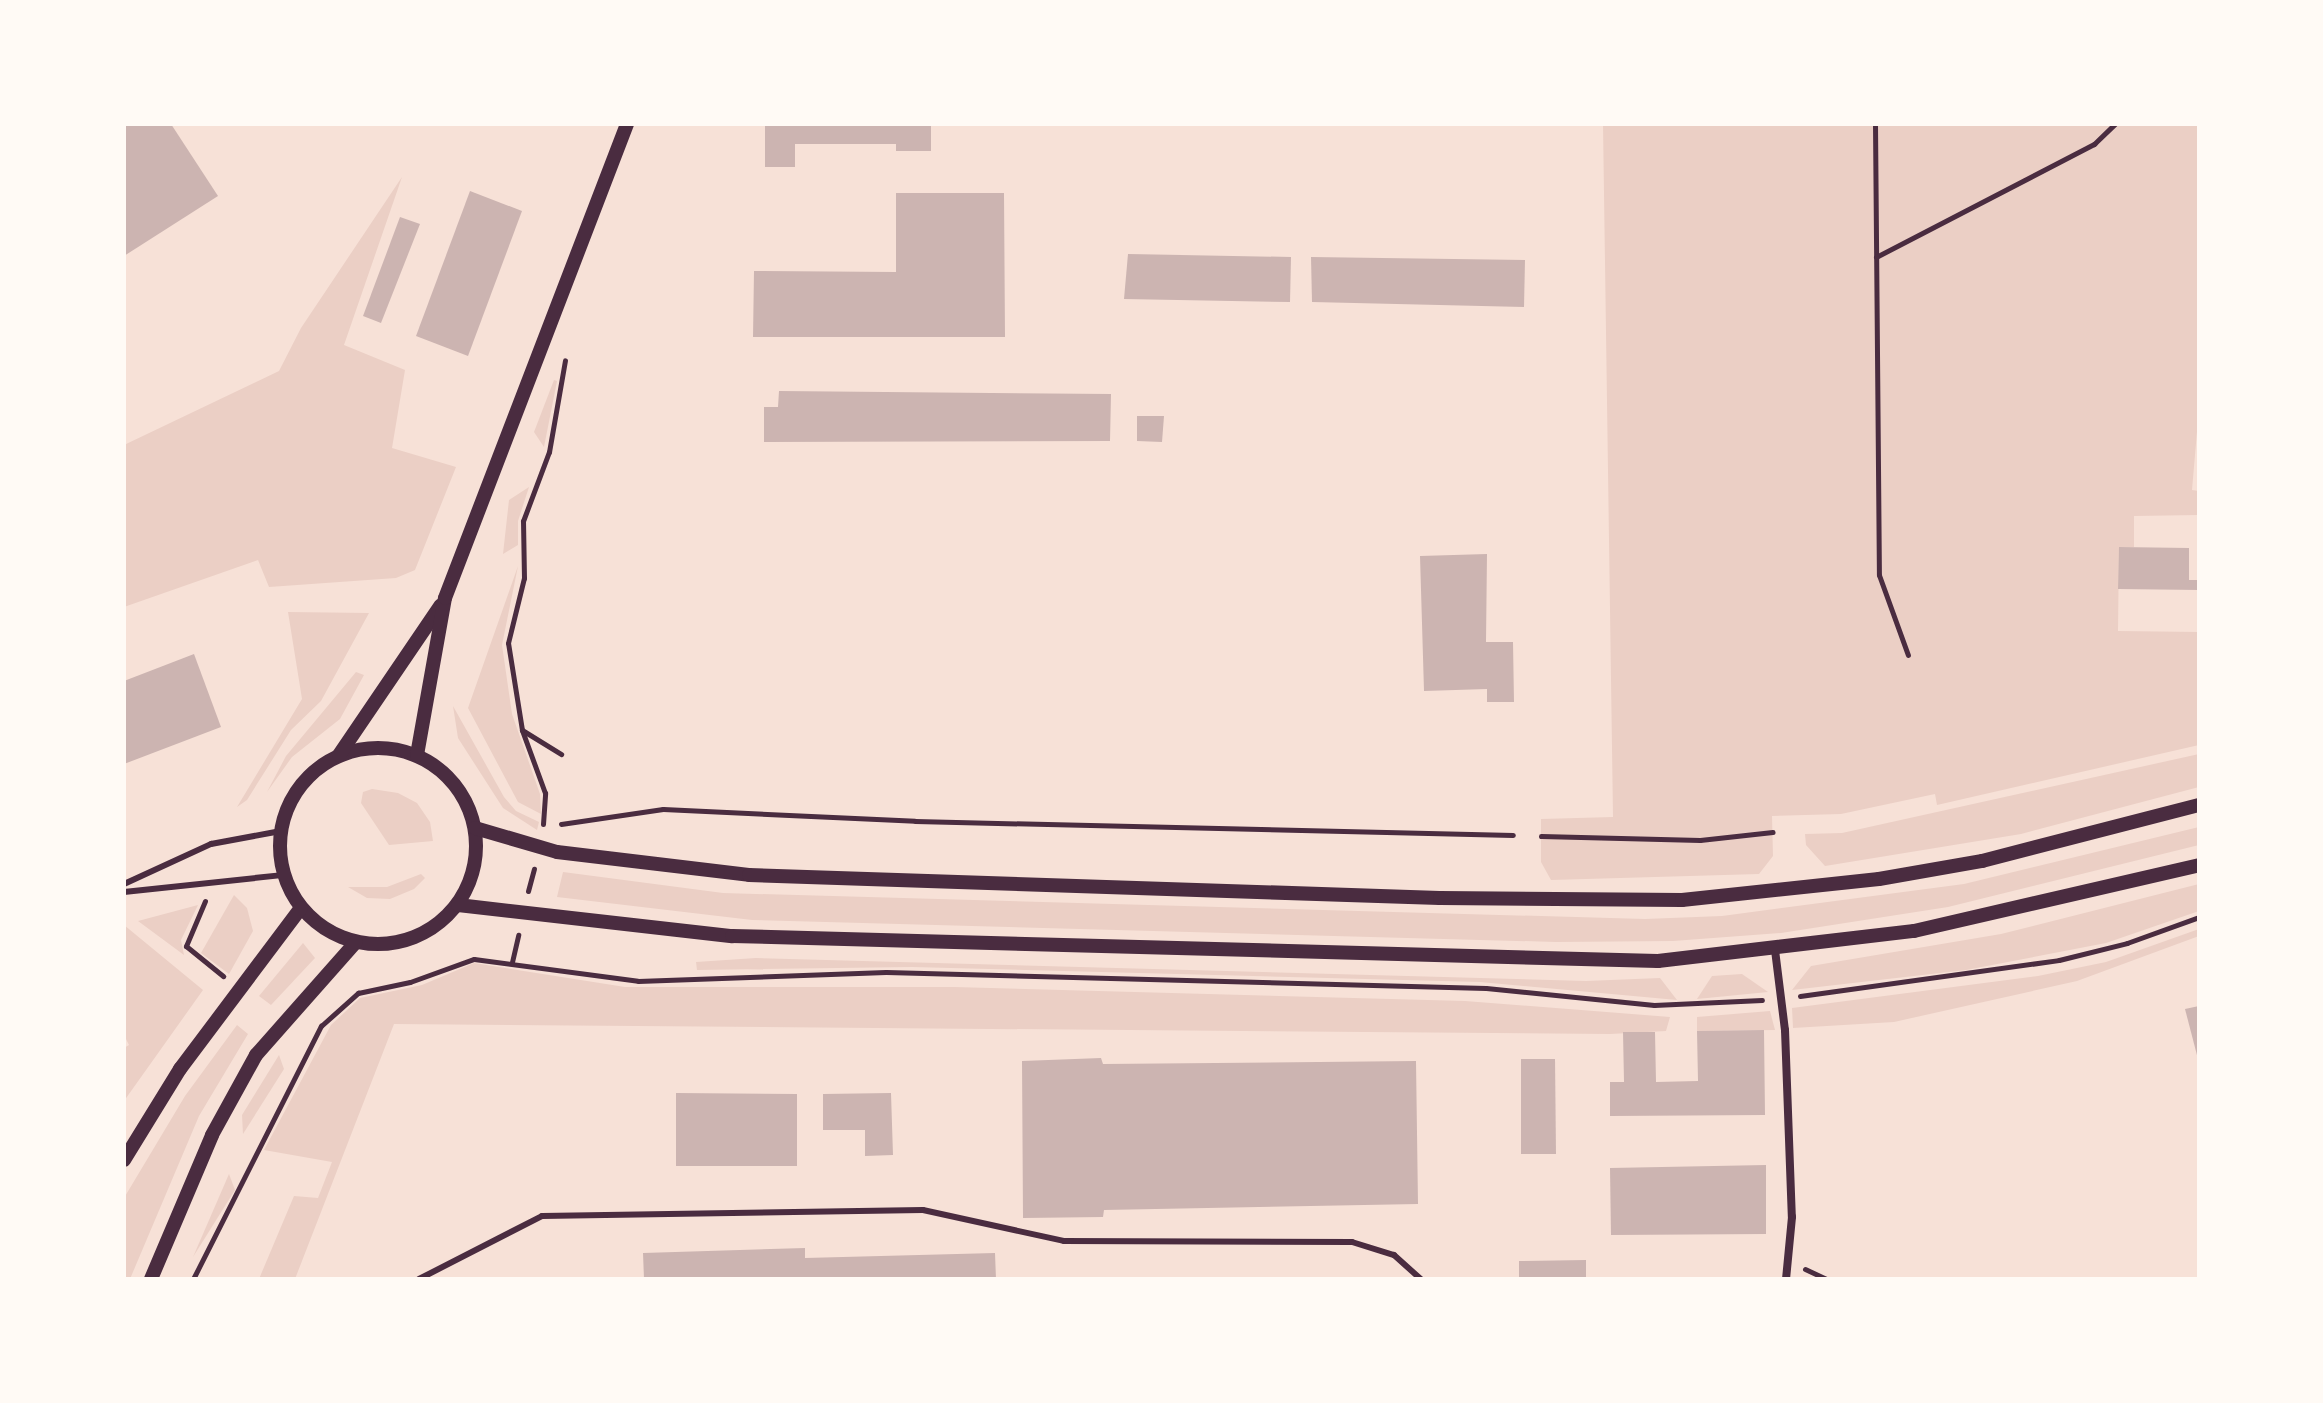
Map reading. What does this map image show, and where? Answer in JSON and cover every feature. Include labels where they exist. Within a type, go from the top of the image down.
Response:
[{"type":"street","points":[[417,755],[445,598],[627,124]]},
{"type":"street","points":[[339,755],[391,748],[417,755],[457,789],[475,828],[477,855],[458,905],[438,926],[412,939],[384,945],[356,942],[326,930],[301,908],[284,875],[281,831],[300,786],[339,755],[445,598]]},
{"type":"street","points":[[475,828],[539,848],[635,865],[749,875],[1440,898],[1682,900],[1879,879],[1982,861],[2199,805]]},
{"type":"street","points":[[458,905],[524,910],[665,931],[794,939],[1616,961],[1775,950],[2001,913],[2199,865]]},
{"type":"street","points":[[124,1160],[180,1069],[301,908]]},
{"type":"street","points":[[151,1279],[212,1135],[256,1055],[356,942]]},
{"type":"street","points":[[1775,950],[1785,1030],[1792,1217],[1786,1279]]},
{"type":"lane","points":[[124,884],[211,844],[281,831]]},
{"type":"lane","points":[[124,892],[284,875]]},
{"type":"lane","points":[[419,1279],[542,1216],[923,1210],[1064,1241],[1352,1242],[1394,1255],[1421,1279]]},
{"type":"path","points":[[1875,124],[1879,575],[1908,655]]},
{"type":"path","points":[[1876,257],[2094,144],[2115,124]]},
{"type":"path","points":[[544,823],[545,793],[522,730],[508,643],[524,578],[523,521],[549,452],[565,362]]},
{"type":"path","points":[[522,730],[561,754]]},
{"type":"path","points":[[561,824],[663,809],[915,821],[1513,835]]},
{"type":"path","points":[[1541,836],[1700,840],[1773,832]]},
{"type":"path","points":[[524,910],[539,848]]},
{"type":"path","points":[[205,904],[186,946],[226,978]]},
{"type":"path","points":[[1791,997],[2059,960],[2199,917]]},
{"type":"path","points":[[512,962],[517,942]]},
{"type":"path","points":[[193,1279],[308,1045],[341,1004],[358,993],[410,982],[461,962],[512,962],[638,981],[886,972],[1486,988],[1654,1005],[1771,999]]},
{"type":"shaded area","points":[[1603,124],[2199,124],[2199,408],[2192,490],[2199,491],[2199,515],[2134,516],[2134,547],[2119,547],[2118,631],[2199,632],[2199,745],[1937,805],[1935,794],[1841,814],[1772,816],[1773,856],[1759,874],[1551,880],[1541,862],[1541,819],[1613,817]]},
{"type":"shaded area","points":[[402,177],[344,345],[405,370],[392,448],[456,467],[415,570],[396,578],[269,587],[258,560],[124,607],[124,445],[279,371],[301,328]]},
{"type":"shaded area","points":[[554,380],[557,381],[544,447],[534,432]]},
{"type":"shaded area","points":[[529,487],[518,521],[518,545],[503,554],[509,500]]},
{"type":"shaded area","points":[[518,566],[502,645],[512,714],[540,794],[541,814],[518,802],[468,708]]},
{"type":"shaded area","points":[[288,612],[369,613],[321,701],[291,730],[247,800],[237,807],[302,699]]},
{"type":"shaded area","points":[[356,672],[364,675],[340,719],[292,757],[267,792],[286,756]]},
{"type":"shaded area","points":[[453,706],[504,797],[516,811],[539,822],[537,830],[503,808],[458,738]]},
{"type":"shaded area","points":[[2199,754],[2199,787],[2021,834],[1825,866],[1806,845],[1805,834],[1842,833]]},
{"type":"shaded area","points":[[372,789],[398,793],[417,803],[430,822],[433,841],[389,845],[361,803],[363,792]]},
{"type":"shaded area","points":[[2199,827],[2199,845],[1948,907],[1781,933],[1673,941],[1556,942],[752,920],[557,897],[563,872],[723,893],[1645,919],[1722,916],[1964,884]]},
{"type":"shaded area","points":[[421,874],[425,878],[414,889],[390,899],[367,898],[348,887],[387,887]]},
{"type":"shaded area","points":[[2199,884],[2199,911],[2106,943],[1966,970],[1792,990],[1811,966],[2001,934]]},
{"type":"shaded area","points":[[234,895],[247,908],[253,931],[229,974],[201,953]]},
{"type":"shaded area","points":[[198,905],[181,940],[184,955],[138,921]]},
{"type":"shaded area","points":[[124,925],[203,990],[124,1101],[124,1048],[129,1045],[124,1035]]},
{"type":"shaded area","points":[[2199,929],[2199,936],[2077,981],[1894,1022],[1793,1028],[1792,1008],[2038,976],[2106,962]]},
{"type":"shaded area","points":[[303,943],[315,958],[271,1005],[259,996]]},
{"type":"shaded area","points":[[756,958],[1586,981],[1660,978],[1677,1000],[1480,982],[912,967],[697,970],[696,962]]},
{"type":"shaded area","points":[[474,963],[625,987],[954,987],[1465,1001],[1670,1017],[1666,1031],[1610,1034],[394,1024],[295,1279],[259,1279],[294,1196],[318,1198],[332,1162],[264,1150],[331,1025],[360,998],[422,985]]},
{"type":"shaded area","points":[[1742,974],[1768,992],[1697,999],[1712,976]]},
{"type":"shaded area","points":[[1770,1011],[1775,1030],[1697,1031],[1697,1017]]},
{"type":"shaded area","points":[[237,1025],[248,1034],[199,1116],[130,1279],[124,1279],[124,1198],[185,1096]]},
{"type":"shaded area","points":[[279,1055],[284,1069],[243,1134],[242,1115]]},
{"type":"shaded area","points":[[229,1174],[235,1190],[193,1257]]},
{"type":"building","points":[[124,124],[171,124],[218,196],[124,256]]},
{"type":"building","points":[[765,124],[931,124],[931,151],[896,151],[896,144],[795,144],[795,167],[765,167]]},
{"type":"building","points":[[470,191],[522,211],[468,356],[416,336]]},
{"type":"building","points":[[896,193],[1004,193],[1005,337],[753,337],[754,271],[896,272]]},
{"type":"building","points":[[400,217],[420,224],[381,323],[363,316]]},
{"type":"building","points":[[1128,254],[1291,257],[1290,302],[1124,299]]},
{"type":"building","points":[[1311,257],[1525,260],[1524,307],[1312,302]]},
{"type":"building","points":[[779,391],[1111,394],[1110,441],[764,442],[764,407],[778,407]]},
{"type":"building","points":[[1137,416],[1164,416],[1162,442],[1137,441]]},
{"type":"building","points":[[2119,547],[2189,548],[2189,580],[2199,580],[2199,590],[2118,589]]},
{"type":"building","points":[[1487,554],[1486,642],[1513,642],[1514,702],[1487,702],[1487,689],[1424,691],[1420,556]]},
{"type":"building","points":[[194,654],[221,727],[124,764],[124,681]]},
{"type":"building","points":[[2199,1006],[2199,1059],[2198,1059],[2185,1009]]},
{"type":"building","points":[[1764,1030],[1765,1115],[1610,1116],[1610,1082],[1624,1082],[1623,1032],[1655,1032],[1656,1082],[1698,1081],[1697,1031]]},
{"type":"building","points":[[1101,1058],[1103,1064],[1416,1061],[1418,1204],[1104,1210],[1103,1217],[1023,1218],[1022,1061]]},
{"type":"building","points":[[1521,1059],[1555,1059],[1556,1154],[1521,1154]]},
{"type":"building","points":[[676,1093],[797,1094],[797,1166],[676,1166]]},
{"type":"building","points":[[891,1093],[893,1155],[865,1156],[865,1130],[823,1130],[823,1094]]},
{"type":"building","points":[[1766,1165],[1766,1234],[1611,1235],[1610,1168]]},
{"type":"building","points":[[805,1248],[805,1258],[995,1253],[996,1279],[644,1279],[643,1253]]},
{"type":"building","points":[[1586,1260],[1586,1279],[1519,1279],[1519,1261]]}]
